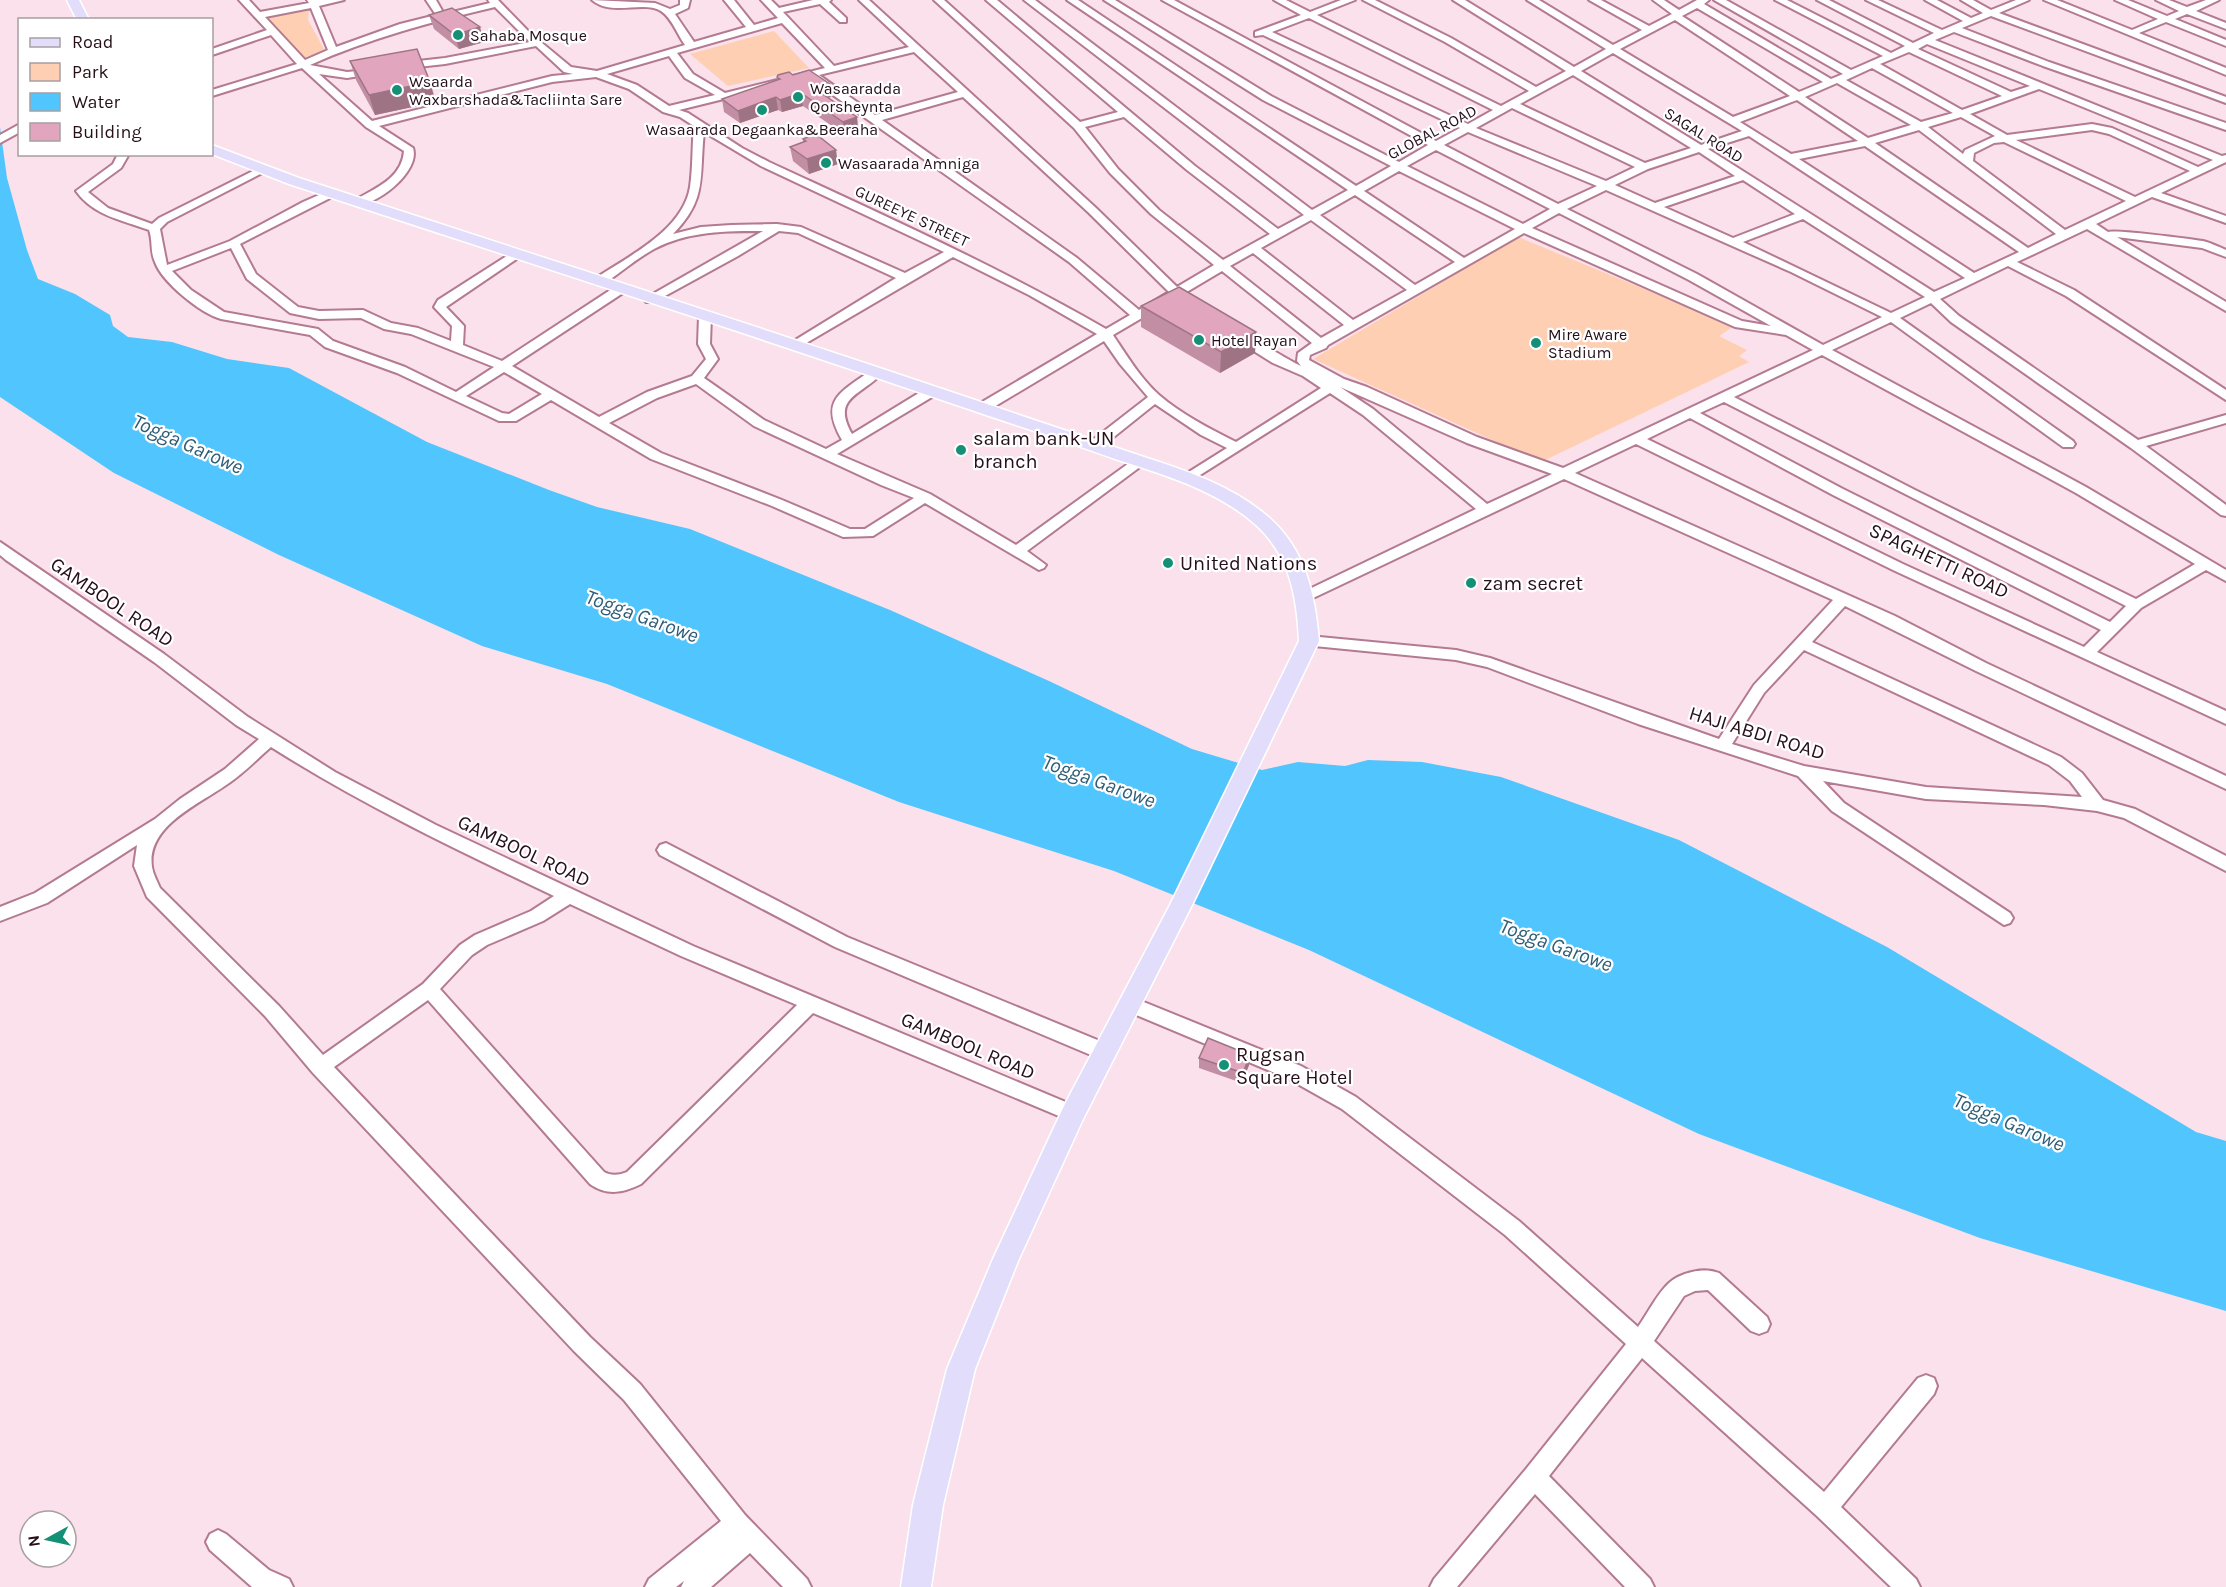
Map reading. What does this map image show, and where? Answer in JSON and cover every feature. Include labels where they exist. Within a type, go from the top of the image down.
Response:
[{"type":"main road","points":[[73,0],[82,18]]},
{"type":"main road","points":[[62,6],[67,18]]},
{"type":"main road","points":[[213,149],[263,171],[796,345],[1189,478],[1233,499],[1274,531],[1287,549],[1300,574],[1306,596],[1309,641],[1181,905],[1073,1114],[1006,1259],[962,1369],[928,1505],[916,1587]]},
{"type":"street","points":[[244,0],[305,66],[370,125],[410,150],[410,160],[398,178],[359,202]]},
{"type":"street","points":[[259,15],[313,2],[339,0]]},
{"type":"street","points":[[431,0],[441,16]]},
{"type":"street","points":[[597,0],[603,4],[643,2],[663,8],[681,30],[684,40],[692,46]]},
{"type":"street","points":[[668,13],[685,6],[685,0]]},
{"type":"street","points":[[729,0],[752,28]]},
{"type":"street","points":[[766,0],[832,69]]},
{"type":"street","points":[[776,11],[824,0],[843,20]]},
{"type":"street","points":[[864,0],[914,49],[966,93],[1094,212],[1157,278],[1194,305]]},
{"type":"street","points":[[939,0],[1078,126],[1114,171],[1155,212],[1322,345]]},
{"type":"street","points":[[991,0],[1223,194],[1278,235]]},
{"type":"street","points":[[1029,0],[1313,216],[1416,291]]},
{"type":"street","points":[[1072,0],[1464,263]]},
{"type":"street","points":[[1109,0],[1267,98],[1524,229],[1739,324],[1790,332]]},
{"type":"street","points":[[1167,0],[1435,146],[1560,208],[1643,254],[1693,277],[1822,350],[2082,490],[2226,576]]},
{"type":"street","points":[[1279,0],[1503,111]]},
{"type":"street","points":[[1243,40],[1350,0]]},
{"type":"street","points":[[1368,0],[1448,40],[1538,92]]},
{"type":"street","name":"SAGAL ROAD","points":[[1458,0],[1699,148],[1933,297],[1955,318],[2136,445],[2226,512]]},
{"type":"street","points":[[1532,0],[1750,132],[1973,278]]},
{"type":"street","points":[[1594,0],[1650,30]]},
{"type":"street","points":[[1658,0],[2027,252]]},
{"type":"street","points":[[1719,0],[1851,74]]},
{"type":"street","points":[[1780,0],[1892,57]]},
{"type":"street","points":[[1822,0],[2011,96]]},
{"type":"street","points":[[1870,0],[1943,34]]},
{"type":"street","points":[[1930,0],[1971,21]]},
{"type":"street","points":[[1966,0],[1990,13],[2226,100]]},
{"type":"street","points":[[1733,122],[1799,97],[2024,0]]},
{"type":"street","points":[[2049,0],[2222,67]]},
{"type":"street","points":[[2063,0],[2222,67]]},
{"type":"street","points":[[2122,4],[2140,0]]},
{"type":"street","points":[[2161,0],[2226,26]]},
{"type":"street","points":[[2136,31],[2214,0]]},
{"type":"street","points":[[313,2],[333,51]]},
{"type":"street","points":[[213,93],[305,66],[333,51],[441,16],[495,2]]},
{"type":"street","name":"GUREEYE STREET","points":[[495,2],[527,35],[568,70],[597,74],[633,87],[667,110],[684,115],[765,164],[953,252],[1033,292],[1107,335]]},
{"type":"street","points":[[1700,2],[1835,81],[1920,126],[2064,235]]},
{"type":"street","name":"GLOBAL ROAD","points":[[982,408],[1223,265],[1435,146],[1700,2]]},
{"type":"street","points":[[2122,4],[2166,18],[2226,43]]},
{"type":"street","points":[[2096,15],[2107,11]]},
{"type":"street","points":[[370,125],[552,79],[597,74],[784,19]]},
{"type":"street","points":[[1955,29],[2046,64],[2226,127]]},
{"type":"street","points":[[213,52],[273,31]]},
{"type":"street","points":[[1264,32],[1470,128],[1733,242],[1891,317],[2068,444]]},
{"type":"street","points":[[1929,41],[2222,162]]},
{"type":"street","points":[[305,66],[356,75],[538,43]]},
{"type":"street","points":[[667,110],[722,94],[914,49]]},
{"type":"street","points":[[672,53],[689,76],[722,94]]},
{"type":"street","points":[[1874,64],[2005,138],[2135,201]]},
{"type":"street","points":[[810,74],[1073,260],[1139,316]]},
{"type":"street","points":[[1789,158],[1867,142],[1961,114],[2038,86]]},
{"type":"street","points":[[873,119],[966,93]]},
{"type":"street","points":[[1514,105],[1644,167]]},
{"type":"street","points":[[1078,126],[1125,113]]},
{"type":"street","points":[[600,281],[656,244],[690,208],[696,192],[699,126]]},
{"type":"street","points":[[1968,162],[1969,152],[1980,145],[2005,138],[2092,127],[2112,131],[2198,171]]},
{"type":"street","points":[[5,137],[18,128]]},
{"type":"street","points":[[1486,510],[1303,361],[1304,353],[1322,345],[1560,208],[1644,167],[1750,132]]},
{"type":"street","points":[[123,156],[118,166],[82,191],[85,197],[104,210],[154,228],[158,234],[158,254],[164,270],[209,310],[221,315],[314,332],[338,348],[393,367],[505,418],[511,418],[551,394]]},
{"type":"street","points":[[1306,596],[2151,193],[2222,162]]},
{"type":"street","points":[[154,228],[163,220],[263,171]]},
{"type":"street","points":[[1655,207],[1742,177]]},
{"type":"street","points":[[164,270],[234,243],[332,193]]},
{"type":"street","points":[[2151,193],[2226,220]]},
{"type":"street","points":[[1733,242],[1803,215]]},
{"type":"street","points":[[2087,224],[2226,307]]},
{"type":"street","points":[[656,244],[706,230],[777,227],[801,231],[905,278]]},
{"type":"street","points":[[650,299],[734,254],[777,227]]},
{"type":"street","points":[[2101,231],[2144,239],[2205,245],[2226,254]]},
{"type":"street","points":[[234,243],[251,276],[294,310],[319,315],[363,314],[388,326],[414,331],[456,347],[502,366],[656,456],[777,503],[848,534],[868,533],[925,497]]},
{"type":"street","points":[[1254,248],[1352,326]]},
{"type":"street","points":[[796,345],[905,278],[953,252]]},
{"type":"street","points":[[456,347],[458,325],[454,318],[442,311],[440,307],[442,303],[517,254]]},
{"type":"street","points":[[2008,262],[2070,293],[2226,396]]},
{"type":"street","points":[[458,396],[622,288]]},
{"type":"street","points":[[598,423],[652,395],[697,379],[712,359],[704,344],[705,316]]},
{"type":"street","points":[[1227,328],[1276,360],[1335,385],[1362,390],[1472,440],[1563,473],[1843,599],[2226,783]]},
{"type":"street","points":[[1107,335],[1124,361],[1155,398],[1206,432],[1237,448]]},
{"type":"street","points":[[849,441],[837,417],[838,408],[844,398],[877,372]]},
{"type":"street","points":[[697,379],[759,423],[925,497],[1039,565]]},
{"type":"street","points":[[1189,478],[1335,385]]},
{"type":"street","points":[[828,454],[932,391]]},
{"type":"street","points":[[1724,397],[1910,493],[2136,605]]},
{"type":"street","points":[[1095,445],[1155,398]]},
{"type":"street","points":[[1690,413],[1838,492],[2111,628]]},
{"type":"street","points":[[2136,445],[2226,419]]},
{"type":"street","name":"SPAGHETTI ROAD","points":[[1636,439],[1899,567],[2226,718]]},
{"type":"street","points":[[1018,551],[1141,461]]},
{"type":"street","name":"GAMBOOL ROAD","points":[[4,555],[159,658],[242,721],[329,776],[410,819],[687,951],[1073,1114]]},
{"type":"street","points":[[2087,653],[2136,605],[2206,564]]},
{"type":"street","points":[[1722,747],[1753,698],[1843,599]]},
{"type":"street","name":"HAJI ABDI ROAD","points":[[1309,641],[1456,655],[1490,663],[1722,747],[1804,772],[1926,793],[2044,799],[2097,805],[2129,813],[2226,864]]},
{"type":"street","points":[[1802,643],[2055,761],[2076,777],[2097,805]]},
{"type":"street","points":[[0,914],[42,898],[161,822],[178,808],[226,778],[271,738]]},
{"type":"street","points":[[1804,772],[1838,807],[2004,918]]},
{"type":"street","points":[[161,822],[143,854],[143,866],[153,892],[272,1011],[320,1067],[582,1344],[632,1392],[744,1530],[799,1587]]},
{"type":"street","points":[[666,850],[841,942],[1106,1052]]},
{"type":"street","points":[[320,1067],[429,989],[466,950],[497,933],[537,916],[568,896]]},
{"type":"street","points":[[429,989],[597,1178],[603,1183],[614,1184],[634,1178],[812,1002]]},
{"type":"street","points":[[1129,1004],[1294,1072],[1349,1103],[1512,1228],[1825,1508],[1908,1587]]},
{"type":"street","points":[[1442,1587],[1534,1477],[1640,1343],[1677,1289],[1694,1281],[1712,1280],[1759,1324]]},
{"type":"street","points":[[1825,1508],[1926,1386]]},
{"type":"street","points":[[1534,1477],[1642,1587]]},
{"type":"street","points":[[657,1587],[744,1530]]},
{"type":"street","points":[[693,1587],[744,1530]]},
{"type":"street","points":[[218,1542],[261,1579],[281,1587]]},
{"type":"green space","points":[[309,8],[308,20],[325,51],[303,58],[265,15]]},
{"type":"green space","points":[[774,31],[809,68],[728,86],[690,54]]},
{"type":"green space","name":"Mire Aware Stadium","points":[[1518,237],[1734,326],[1719,336],[1747,350],[1739,356],[1749,362],[1541,462],[1313,359]]},
{"type":"water","name":"Togga Garowe","points":[[0,127],[7,178],[27,250],[38,279],[75,294],[110,315],[113,326],[128,337],[172,342],[227,359],[289,368],[427,442],[597,507],[690,529],[890,610],[1049,681],[1192,749],[1262,770],[1298,762],[1345,766],[1368,760],[1422,762],[1501,777],[1679,840],[1887,947],[2196,1132],[2226,1141],[2226,1311],[1980,1238],[1699,1134],[1309,950],[1114,871],[899,802],[607,684],[482,646],[279,555],[114,473],[0,397]]},
{"type":"building","points":[[452,8],[480,27],[455,35],[429,15]]},
{"type":"building","points":[[417,49],[430,82],[369,95],[350,61]]},
{"type":"building","points":[[809,70],[830,84],[815,89],[857,117],[843,122],[801,93],[780,100],[776,97],[738,111],[722,99],[780,79],[778,75],[789,72],[793,75]]},
{"type":"building","points":[[816,134],[836,150],[807,159],[790,147],[806,141],[803,139]]},
{"type":"building","points":[[1179,287],[1256,332],[1221,352],[1141,306]]},
{"type":"building","points":[[1208,1038],[1250,1055],[1243,1073],[1199,1058]]},
{"type":"place","name":"Sahaba Mosque","points":[[458,35]]},
{"type":"place","name":"Wsaarda Waxbarshada&Tacliinta Sare","points":[[397,90]]},
{"type":"place","name":"Wasaaradda Qorsheynta","points":[[798,97]]},
{"type":"place","name":"Wasaarada Degaanka&Beeraha","points":[[762,110]]},
{"type":"place","name":"Wasaarada Amniga","points":[[826,163]]},
{"type":"place","name":"Hotel Rayan","points":[[1199,340]]},
{"type":"place","name":"Mire Aware Stadium","points":[[1536,343]]},
{"type":"place","name":"salam bank-UN branch","points":[[961,450]]},
{"type":"place","name":"United Nations","points":[[1168,563]]},
{"type":"place","name":"zam secret","points":[[1471,583]]},
{"type":"place","name":"Rugsan Square Hotel","points":[[1224,1065]]}]
